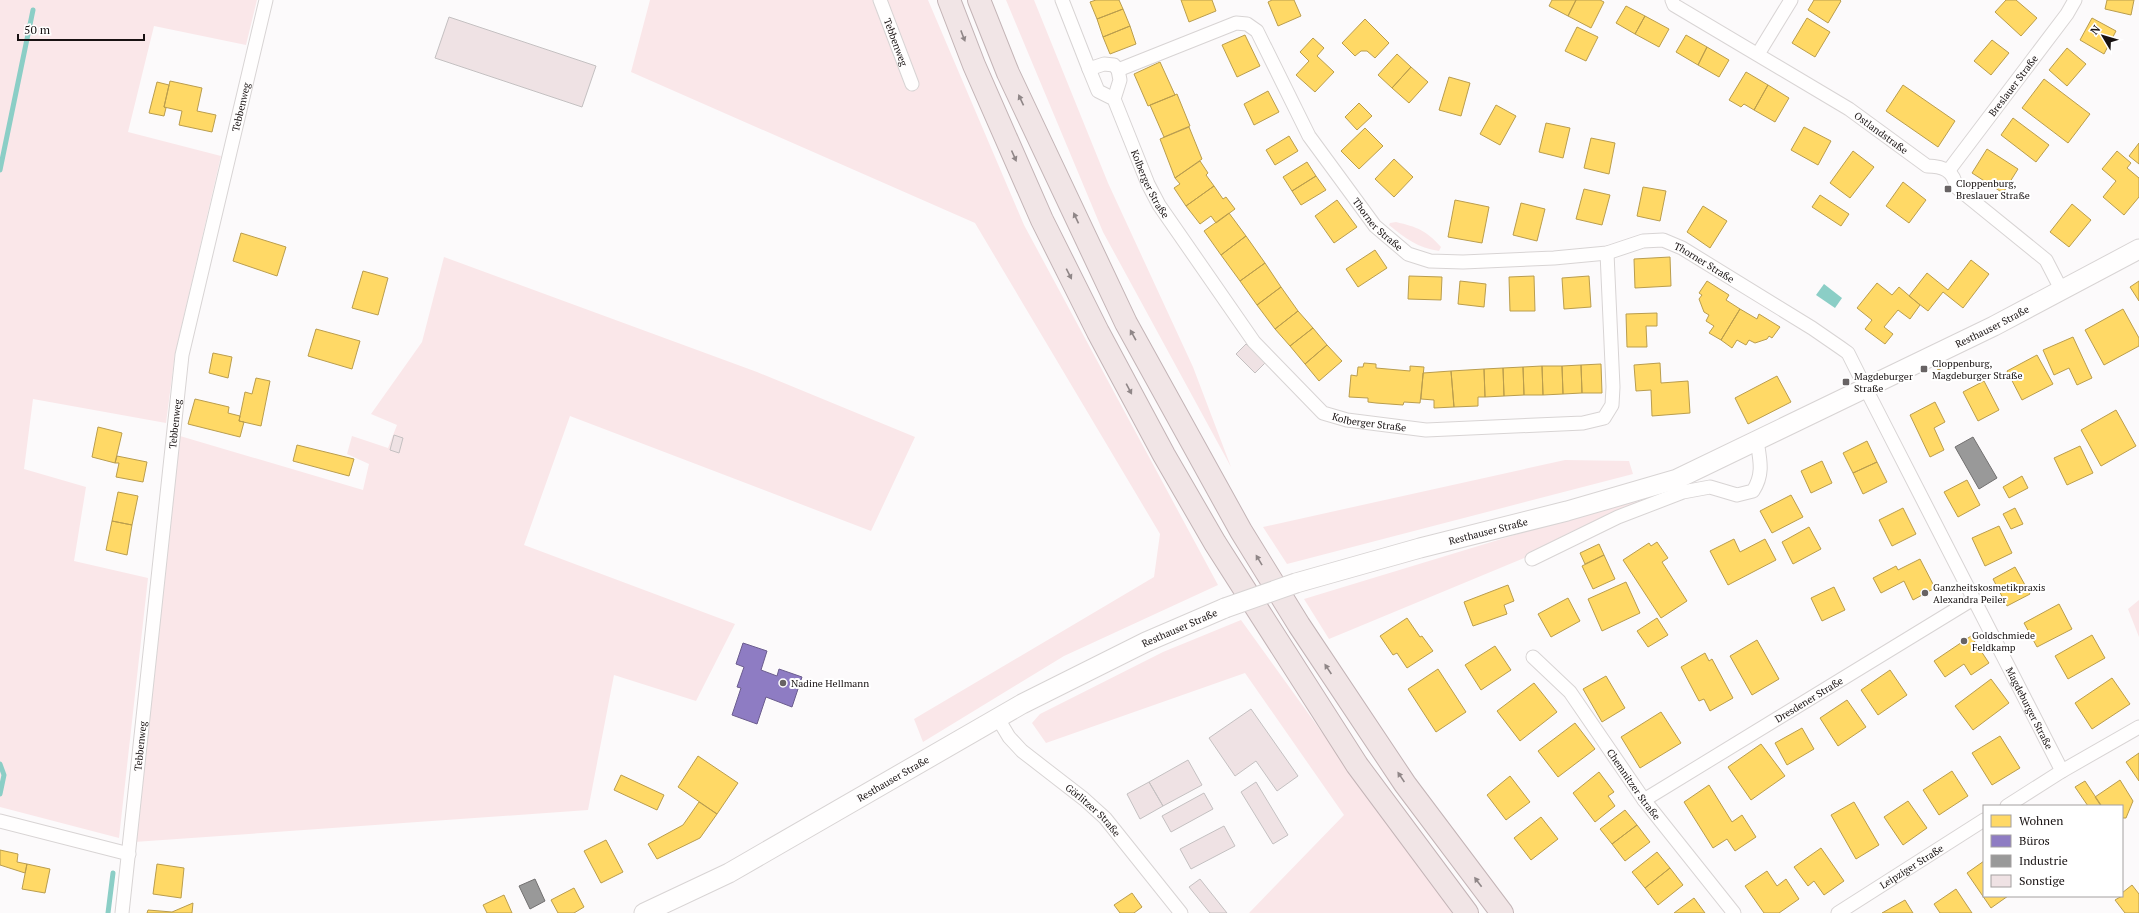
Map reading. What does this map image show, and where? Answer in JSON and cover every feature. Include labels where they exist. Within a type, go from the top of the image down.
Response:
[{"type":"highway","points":[[949,0],[974,65],[1042,220],[1098,332],[1164,454],[1216,543],[1357,765],[1467,913]]},
{"type":"highway","points":[[980,2],[1008,72],[1126,323],[1241,531],[1299,625],[1405,784],[1502,913]]},
{"type":"street","name":"Tebbenweg","points":[[122,913],[182,355],[266,0]]},
{"type":"street","name":"Tebbenweg","points":[[880,0],[912,84]]},
{"type":"street","points":[[1062,0],[1089,69],[1098,91],[1114,99],[1120,80],[1118,70],[1114,65],[1104,64],[1089,69]]},
{"type":"street","name":"Ostlandstraße","points":[[1672,0],[1674,5],[1849,109],[1927,166],[1939,166],[1949,170]]},
{"type":"street","points":[[1758,54],[1791,0]]},
{"type":"street","name":"Breslauer Straße","points":[[1949,170],[2067,14],[2075,0]]},
{"type":"street","name":"Thorner Straße","points":[[1118,70],[1236,23],[1247,24],[1257,31],[1309,136],[1375,226],[1408,254],[1430,261],[1463,262],[1554,258],[1607,253],[1643,240],[1663,240],[1682,248],[1812,328],[1841,348],[1848,354],[1866,388]]},
{"type":"street","name":"Kolberger Straße","points":[[1114,99],[1148,184],[1159,205],[1254,342],[1323,413],[1347,420],[1426,430],[1583,423],[1604,418],[1612,405],[1613,387],[1607,253]]},
{"type":"street","points":[[1949,170],[1955,179],[1956,187],[2046,260],[2062,291]]},
{"type":"street","name":"Resthauser Straße","points":[[644,913],[729,873],[997,717],[1146,642],[1225,608],[1296,583],[1420,548],[1567,511],[1677,479],[2062,291],[2139,249]]},
{"type":"street","name":"Magdeburger Straße","points":[[1866,388],[2062,771]]},
{"type":"street","points":[[1532,559],[1618,517],[1683,492],[1710,487],[1737,495],[1753,491],[1760,481],[1762,467],[1757,441]]},
{"type":"street","name":"Dresdener Straße","points":[[1644,800],[1973,599]]},
{"type":"street","name":"Chemnitzer Straße","points":[[1533,657],[1570,692],[1644,800],[1734,913]]},
{"type":"street","name":"Görlitzer Straße","points":[[997,717],[1009,737],[1022,751],[1084,799],[1105,818],[1181,913]]},
{"type":"street","points":[[2009,805],[2062,771],[2139,727]]},
{"type":"street","points":[[0,821],[128,854]]},
{"type":"street","name":"Leipziger Straße","points":[[1838,913],[1983,821]]},
{"type":"shaded area","points":[[0,0],[257,0],[246,45],[154,26],[128,132],[221,156],[175,354],[166,423],[33,399],[24,469],[86,487],[74,561],[148,578],[119,838],[0,807]]},
{"type":"shaded area","points":[[650,0],[928,0],[1024,225],[1218,585],[1064,656],[923,742],[914,719],[1154,577],[1160,534],[975,223],[631,72]]},
{"type":"shaded area","points":[[1006,0],[1034,0],[1108,183],[1193,367],[1231,467],[1103,232]]},
{"type":"shaded area","points":[[1396,222],[1416,228],[1426,233],[1441,247],[1439,251],[1425,248],[1406,238],[1389,225],[1390,223]]},
{"type":"shaded area","points":[[444,257],[757,372],[915,437],[871,531],[570,416],[524,545],[735,624],[696,701],[614,675],[588,810],[134,842],[180,436],[363,490],[369,464],[347,454],[352,436],[388,448],[397,425],[371,414],[422,342]]},
{"type":"shaded area","points":[[1565,460],[1629,461],[1633,474],[1287,564],[1263,527]]},
{"type":"shaded area","points":[[1640,497],[1645,508],[1329,639],[1304,599]]},
{"type":"shaded area","points":[[2139,600],[2139,637],[2128,609]]},
{"type":"shaded area","points":[[1241,620],[1349,770],[1457,913],[1249,913],[1344,815],[1245,673],[1046,743],[1032,723],[1040,714],[1163,652]]},
{"type":"water","points":[[1824,284],[1842,298],[1835,308],[1816,295]]},
{"type":"building: Wohnen","points":[[1096,0],[1119,0],[1123,9],[1097,19],[1090,2]]},
{"type":"building: Wohnen","points":[[1181,0],[1212,0],[1216,11],[1189,22]]},
{"type":"building: Wohnen","points":[[1272,0],[1294,0],[1301,16],[1278,26],[1268,2]]},
{"type":"building: Wohnen","points":[[1552,0],[1576,0],[1568,16],[1549,6]]},
{"type":"building: Wohnen","points":[[1576,0],[1600,0],[1604,2],[1591,28],[1568,16]]},
{"type":"building: Wohnen","points":[[1814,0],[1841,1],[1828,23],[1808,10]]},
{"type":"building: Wohnen","points":[[2006,0],[2016,0],[2037,18],[2021,36],[1995,12]]},
{"type":"building: Wohnen","points":[[2107,0],[2134,0],[2131,15],[2105,9]]},
{"type":"building: Wohnen","points":[[1626,6],[1645,16],[1635,34],[1616,23]]},
{"type":"building: Wohnen","points":[[1123,9],[1130,26],[1103,37],[1097,19]]},
{"type":"building: Wohnen","points":[[1645,16],[1669,29],[1659,47],[1635,34]]},
{"type":"building: Wohnen","points":[[1807,18],[1830,32],[1815,57],[1792,43]]},
{"type":"building: Wohnen","points":[[2092,18],[2116,31],[2104,54],[2080,40]]},
{"type":"building: Wohnen","points":[[1365,19],[1389,43],[1375,58],[1367,51],[1361,51],[1355,56],[1342,43]]},
{"type":"building: Wohnen","points":[[1130,26],[1136,44],[1110,54],[1103,37]]},
{"type":"building: Wohnen","points":[[1577,27],[1598,37],[1586,61],[1565,51]]},
{"type":"building: Wohnen","points":[[1245,35],[1260,66],[1237,77],[1222,45]]},
{"type":"building: Wohnen","points":[[1686,35],[1707,47],[1698,65],[1676,52]]},
{"type":"building: Wohnen","points":[[1313,38],[1324,48],[1317,56],[1334,72],[1315,92],[1296,75],[1309,61],[1300,52]]},
{"type":"building: Wohnen","points":[[1992,40],[2009,53],[1991,75],[1974,61]]},
{"type":"building: Wohnen","points":[[1707,47],[1729,60],[1719,77],[1698,65]]},
{"type":"building: Wohnen","points":[[2067,48],[2086,64],[2067,86],[2049,70]]},
{"type":"building: Wohnen","points":[[1397,54],[1411,67],[1392,88],[1378,75]]},
{"type":"building: Wohnen","points":[[1160,62],[1175,95],[1148,106],[1134,74]]},
{"type":"building: Wohnen","points":[[1411,67],[1428,82],[1409,103],[1392,88]]},
{"type":"building: Wohnen","points":[[1746,72],[1768,85],[1754,110],[1744,104],[1741,107],[1729,100]]},
{"type":"building: Wohnen","points":[[1449,77],[1470,83],[1461,116],[1439,110]]},
{"type":"building: Wohnen","points":[[2044,79],[2090,114],[2068,143],[2022,108]]},
{"type":"building: Wohnen","points":[[170,81],[202,88],[197,111],[216,115],[212,132],[179,125],[182,111],[164,107]]},
{"type":"building: Wohnen","points":[[157,82],[169,85],[164,107],[166,108],[164,116],[149,113]]},
{"type":"building: Wohnen","points":[[1768,85],[1789,98],[1775,122],[1754,110]]},
{"type":"building: Wohnen","points":[[1903,85],[1955,121],[1938,147],[1886,111]]},
{"type":"building: Wohnen","points":[[1268,91],[1279,112],[1254,125],[1244,104]]},
{"type":"building: Wohnen","points":[[1177,94],[1190,126],[1164,137],[1150,105]]},
{"type":"building: Wohnen","points":[[1359,103],[1372,116],[1357,130],[1345,117]]},
{"type":"building: Wohnen","points":[[1496,105],[1516,116],[1500,145],[1480,134]]},
{"type":"building: Wohnen","points":[[2013,118],[2049,145],[2036,162],[2001,135]]},
{"type":"building: Wohnen","points":[[1546,123],[1570,128],[1563,158],[1539,152]]},
{"type":"building: Wohnen","points":[[1189,127],[1202,159],[1175,178],[1160,139]]},
{"type":"building: Wohnen","points":[[1804,127],[1831,141],[1818,165],[1791,150]]},
{"type":"building: Wohnen","points":[[1365,128],[1383,146],[1359,169],[1341,151]]},
{"type":"building: Wohnen","points":[[1289,136],[1298,151],[1275,165],[1266,150]]},
{"type":"building: Wohnen","points":[[1591,138],[1615,143],[1609,174],[1584,168]]},
{"type":"building: Wohnen","points":[[2139,143],[2139,164],[2129,156]]},
{"type":"building: Wohnen","points":[[1987,149],[2018,169],[2003,193],[1972,173]]},
{"type":"building: Wohnen","points":[[1853,151],[1874,167],[1850,198],[1830,183]]},
{"type":"building: Wohnen","points":[[2117,151],[2131,163],[2127,168],[2139,178],[2139,197],[2124,215],[2103,197],[2116,181],[2102,169]]},
{"type":"building: Wohnen","points":[[1394,159],[1413,177],[1394,197],[1375,179]]},
{"type":"building: Wohnen","points":[[1200,161],[1208,173],[1206,175],[1214,186],[1186,206],[1174,188],[1180,184],[1175,178]]},
{"type":"building: Wohnen","points":[[1307,162],[1316,176],[1292,191],[1283,177]]},
{"type":"building: Wohnen","points":[[1316,176],[1326,190],[1301,205],[1292,191]]},
{"type":"building: Wohnen","points":[[1903,182],[1926,200],[1909,223],[1886,206]]},
{"type":"building: Wohnen","points":[[1214,186],[1223,199],[1226,197],[1235,209],[1216,223],[1211,216],[1200,224],[1186,206]]},
{"type":"building: Wohnen","points":[[1643,187],[1666,191],[1660,221],[1637,216]]},
{"type":"building: Wohnen","points":[[1584,189],[1610,195],[1602,225],[1576,219]]},
{"type":"building: Wohnen","points":[[1820,195],[1849,214],[1841,226],[1812,207]]},
{"type":"building: Wohnen","points":[[1337,200],[1357,227],[1334,243],[1315,216]]},
{"type":"building: Wohnen","points":[[1455,200],[1489,207],[1482,243],[1448,237]]},
{"type":"building: Wohnen","points":[[1521,203],[1545,209],[1537,241],[1513,235]]},
{"type":"building: Wohnen","points":[[2072,204],[2091,220],[2069,247],[2050,232]]},
{"type":"building: Wohnen","points":[[1703,206],[1727,221],[1710,248],[1687,232]]},
{"type":"building: Wohnen","points":[[1229,213],[1246,236],[1221,255],[1204,231]]},
{"type":"building: Wohnen","points":[[241,233],[286,247],[277,276],[233,261]]},
{"type":"building: Wohnen","points":[[1246,236],[1265,263],[1240,281],[1221,255]]},
{"type":"building: Wohnen","points":[[1375,250],[1387,268],[1358,287],[1346,269]]},
{"type":"building: Wohnen","points":[[1670,257],[1671,286],[1635,288],[1634,259]]},
{"type":"building: Wohnen","points":[[1971,260],[1989,274],[1963,308],[1943,292],[1928,311],[1909,296],[1927,273],[1948,290]]},
{"type":"building: Wohnen","points":[[1265,263],[1281,287],[1257,305],[1240,281]]},
{"type":"building: Wohnen","points":[[363,271],[388,278],[378,315],[352,308]]},
{"type":"building: Wohnen","points":[[1409,276],[1442,277],[1441,300],[1408,299]]},
{"type":"building: Wohnen","points":[[1534,276],[1535,311],[1510,311],[1509,277]]},
{"type":"building: Wohnen","points":[[1589,276],[1591,307],[1564,309],[1562,278]]},
{"type":"building: Wohnen","points":[[1460,281],[1486,284],[1484,307],[1458,304]]},
{"type":"building: Wohnen","points":[[1707,281],[1729,295],[1726,300],[1740,309],[1721,340],[1709,333],[1714,326],[1706,321],[1709,315],[1704,312],[1699,299],[1702,295],[1699,293]]},
{"type":"building: Wohnen","points":[[2139,281],[2139,301],[2130,287]]},
{"type":"building: Wohnen","points":[[1877,283],[1892,295],[1899,287],[1920,305],[1910,319],[1898,310],[1884,327],[1893,334],[1885,344],[1865,329],[1872,320],[1857,308]]},
{"type":"building: Wohnen","points":[[1281,287],[1298,311],[1275,329],[1257,305]]},
{"type":"building: Wohnen","points":[[1740,309],[1757,319],[1759,314],[1780,327],[1772,338],[1769,336],[1767,339],[1755,343],[1749,340],[1746,345],[1737,340],[1732,348],[1721,340]]},
{"type":"building: Wohnen","points":[[2123,309],[2139,338],[2139,346],[2104,365],[2085,330]]},
{"type":"building: Wohnen","points":[[1298,311],[1313,328],[1290,346],[1275,329]]},
{"type":"building: Wohnen","points":[[1657,313],[1657,326],[1646,326],[1647,347],[1627,347],[1626,314]]},
{"type":"building: Wohnen","points":[[1313,328],[1327,345],[1305,364],[1290,346]]},
{"type":"building: Wohnen","points":[[316,329],[360,341],[352,369],[308,356]]},
{"type":"building: Wohnen","points":[[2073,337],[2092,378],[2077,385],[2069,368],[2054,375],[2043,350]]},
{"type":"building: Wohnen","points":[[1327,345],[1342,361],[1319,381],[1305,364]]},
{"type":"building: Wohnen","points":[[213,353],[232,357],[228,378],[209,373]]},
{"type":"building: Wohnen","points":[[2037,355],[2053,384],[2022,400],[2007,371]]},
{"type":"building: Wohnen","points":[[1946,362],[1948,366],[1938,370],[1937,367]]},
{"type":"building: Wohnen","points":[[1364,363],[1376,364],[1376,368],[1410,371],[1410,366],[1424,367],[1420,403],[1404,402],[1403,405],[1376,403],[1368,402],[1368,398],[1349,397],[1351,375],[1357,376],[1358,367],[1363,367]]},
{"type":"building: Wohnen","points":[[1660,363],[1661,383],[1688,381],[1690,413],[1652,416],[1651,390],[1636,391],[1634,365]]},
{"type":"building: Wohnen","points":[[1601,364],[1602,393],[1582,393],[1581,365]]},
{"type":"building: Wohnen","points":[[1581,365],[1582,393],[1563,394],[1562,366]]},
{"type":"building: Wohnen","points":[[1542,366],[1562,366],[1563,394],[1543,395]]},
{"type":"building: Wohnen","points":[[1542,366],[1543,395],[1524,395],[1523,367]]},
{"type":"building: Wohnen","points":[[1523,367],[1524,395],[1504,396],[1503,368]]},
{"type":"building: Wohnen","points":[[1503,368],[1504,396],[1485,397],[1484,369]]},
{"type":"building: Wohnen","points":[[1484,369],[1485,397],[1478,397],[1478,406],[1454,407],[1451,371]]},
{"type":"building: Wohnen","points":[[1451,371],[1454,407],[1434,408],[1434,400],[1421,399],[1423,373]]},
{"type":"building: Wohnen","points":[[1777,376],[1791,402],[1748,424],[1735,398]]},
{"type":"building: Wohnen","points":[[256,378],[270,381],[261,426],[239,421],[245,392],[252,394]]},
{"type":"building: Wohnen","points":[[1984,381],[1999,410],[1978,421],[1963,392]]},
{"type":"building: Wohnen","points":[[195,399],[229,407],[228,413],[240,416],[239,421],[244,422],[240,437],[188,424]]},
{"type":"building: Wohnen","points":[[1935,402],[1945,422],[1934,428],[1944,450],[1930,457],[1910,415]]},
{"type":"building: Wohnen","points":[[2116,410],[2136,446],[2101,466],[2081,430]]},
{"type":"building: Wohnen","points":[[98,427],[122,433],[115,463],[92,457]]},
{"type":"building: Wohnen","points":[[1867,441],[1877,462],[1853,473],[1843,453]]},
{"type":"building: Wohnen","points":[[297,445],[354,459],[349,476],[293,461]]},
{"type":"building: Wohnen","points":[[2080,446],[2093,473],[2067,485],[2054,458]]},
{"type":"building: Wohnen","points":[[117,456],[147,462],[143,482],[116,477],[119,463],[115,463]]},
{"type":"building: Wohnen","points":[[1822,461],[1832,483],[1811,493],[1801,471]]},
{"type":"building: Wohnen","points":[[1877,462],[1887,482],[1863,494],[1853,473]]},
{"type":"building: Wohnen","points":[[2022,476],[2028,488],[2009,498],[2003,487]]},
{"type":"building: Wohnen","points":[[1967,480],[1980,505],[1958,517],[1944,492]]},
{"type":"building: Wohnen","points":[[118,492],[138,496],[132,525],[112,521]]},
{"type":"building: Wohnen","points":[[1791,495],[1803,517],[1772,533],[1760,511]]},
{"type":"building: Wohnen","points":[[1903,508],[1916,534],[1892,546],[1879,520]]},
{"type":"building: Wohnen","points":[[2015,508],[2023,524],[2011,529],[2003,514]]},
{"type":"building: Wohnen","points":[[112,521],[132,525],[127,555],[106,550]]},
{"type":"building: Wohnen","points":[[1999,526],[2012,553],[1985,566],[1972,538]]},
{"type":"building: Wohnen","points":[[1809,527],[1821,549],[1793,564],[1782,542]]},
{"type":"building: Wohnen","points":[[1734,539],[1740,552],[1765,539],[1776,560],[1728,585],[1710,551]]},
{"type":"building: Wohnen","points":[[1657,542],[1668,558],[1662,562],[1687,601],[1661,618],[1623,560],[1649,543],[1651,546]]},
{"type":"building: Wohnen","points":[[1599,544],[1604,555],[1585,564],[1580,553]]},
{"type":"building: Wohnen","points":[[1604,555],[1615,579],[1593,589],[1582,566]]},
{"type":"building: Wohnen","points":[[1920,559],[1935,588],[1913,600],[1904,581],[1881,593],[1873,578],[1896,566],[1898,570]]},
{"type":"building: Wohnen","points":[[2015,567],[2030,594],[2007,606],[1993,579]]},
{"type":"building: Wohnen","points":[[1626,582],[1640,613],[1602,631],[1588,599]]},
{"type":"building: Wohnen","points":[[1508,585],[1514,601],[1504,605],[1507,614],[1473,626],[1464,602]]},
{"type":"building: Wohnen","points":[[1834,587],[1845,610],[1822,621],[1811,598]]},
{"type":"building: Wohnen","points":[[1568,598],[1580,621],[1551,637],[1538,614]]},
{"type":"building: Wohnen","points":[[2059,604],[2072,629],[2037,647],[2024,623]]},
{"type":"building: Wohnen","points":[[1407,618],[1420,637],[1422,636],[1433,651],[1407,668],[1397,653],[1393,655],[1380,636]]},
{"type":"building: Wohnen","points":[[1657,618],[1668,635],[1648,647],[1637,631]]},
{"type":"building: Wohnen","points":[[2092,635],[2105,658],[2068,679],[2055,656]]},
{"type":"building: Wohnen","points":[[1971,636],[1989,663],[1971,675],[1964,664],[1945,677],[1934,661]]},
{"type":"building: Wohnen","points":[[1757,640],[1779,679],[1752,695],[1730,656]]},
{"type":"building: Wohnen","points":[[1495,646],[1511,670],[1481,690],[1465,665]]},
{"type":"building: Wohnen","points":[[1705,653],[1709,661],[1712,659],[1733,698],[1710,711],[1704,699],[1699,701],[1681,667]]},
{"type":"building: Wohnen","points":[[1438,669],[1466,712],[1436,732],[1408,689]]},
{"type":"building: Wohnen","points":[[1890,670],[1907,695],[1878,715],[1861,690]]},
{"type":"building: Wohnen","points":[[1606,676],[1625,708],[1602,722],[1583,689]]},
{"type":"building: Wohnen","points":[[2112,678],[2130,704],[2092,729],[2075,703]]},
{"type":"building: Wohnen","points":[[1991,679],[2009,703],[1973,730],[1955,706]]},
{"type":"building: Wohnen","points":[[1534,683],[1557,712],[1520,741],[1497,711]]},
{"type":"building: Wohnen","points":[[1847,700],[1866,727],[1838,746],[1820,718]]},
{"type":"building: Wohnen","points":[[1661,712],[1681,743],[1640,768],[1621,737]]},
{"type":"building: Wohnen","points":[[1575,723],[1595,749],[1558,777],[1538,751]]},
{"type":"building: Wohnen","points":[[1802,728],[1814,749],[1787,765],[1775,743]]},
{"type":"building: Wohnen","points":[[2000,736],[2020,768],[1992,785],[1972,753]]},
{"type":"building: Wohnen","points":[[1761,744],[1785,776],[1751,800],[1728,767]]},
{"type":"building: Wohnen","points":[[2139,753],[2139,781],[2126,762]]},
{"type":"building: Wohnen","points":[[698,756],[738,783],[717,814],[678,787]]},
{"type":"building: Wohnen","points":[[1952,771],[1968,796],[1939,815],[1923,790]]},
{"type":"building: Wohnen","points":[[1599,772],[1614,792],[1608,796],[1615,806],[1595,822],[1573,793]]},
{"type":"building: Wohnen","points":[[621,775],[664,795],[657,810],[614,790]]},
{"type":"building: Wohnen","points":[[1510,776],[1530,802],[1506,820],[1487,795]]},
{"type":"building: Wohnen","points":[[2120,780],[2133,801],[2126,818],[2123,818],[2123,805],[2100,805],[2095,797]]},
{"type":"building: Wohnen","points":[[2085,781],[2101,805],[2087,805],[2075,787]]},
{"type":"building: Wohnen","points":[[1709,785],[1732,822],[1742,815],[1756,837],[1735,851],[1727,839],[1713,848],[1684,802]]},
{"type":"building: Wohnen","points":[[1908,801],[1927,828],[1903,845],[1884,817]]},
{"type":"building: Wohnen","points":[[699,802],[717,814],[700,838],[657,859],[648,844],[683,825]]},
{"type":"building: Wohnen","points":[[1854,802],[1879,845],[1856,859],[1831,815]]},
{"type":"building: Wohnen","points":[[1625,810],[1637,825],[1612,844],[1600,829]]},
{"type":"building: Wohnen","points":[[1541,817],[1558,839],[1531,860],[1514,838]]},
{"type":"building: Wohnen","points":[[1637,825],[1650,842],[1625,861],[1612,844]]},
{"type":"building: Wohnen","points":[[606,840],[623,872],[601,883],[584,851]]},
{"type":"building: Wohnen","points":[[1821,848],[1844,881],[1824,895],[1814,881],[1808,886],[1794,867]]},
{"type":"building: Wohnen","points":[[0,850],[18,854],[17,862],[27,864],[25,873],[0,865]]},
{"type":"building: Wohnen","points":[[1657,852],[1670,868],[1645,888],[1632,872]]},
{"type":"building: Wohnen","points":[[1983,862],[1983,896],[1967,873]]},
{"type":"building: Wohnen","points":[[27,864],[50,869],[45,893],[22,889]]},
{"type":"building: Wohnen","points":[[157,864],[184,868],[181,898],[153,894]]},
{"type":"building: Wohnen","points":[[1670,868],[1683,885],[1658,905],[1645,888]]},
{"type":"building: Wohnen","points":[[1767,871],[1777,886],[1786,879],[1799,899],[1779,913],[1764,913],[1745,886]]},
{"type":"building: Wohnen","points":[[2132,885],[2139,894],[2139,913],[2125,913],[2115,900],[2123,897],[2123,892]]},
{"type":"building: Wohnen","points":[[574,888],[584,907],[574,913],[558,913],[551,900]]},
{"type":"building: Wohnen","points":[[1956,889],[1972,913],[1940,913],[1934,904]]},
{"type":"building: Wohnen","points":[[1132,893],[1142,907],[1134,913],[1120,913],[1114,905]]},
{"type":"building: Wohnen","points":[[504,895],[512,913],[487,913],[483,905]]},
{"type":"building: Wohnen","points":[[1983,897],[2007,897],[1991,908]]},
{"type":"building: Wohnen","points":[[1694,898],[1705,913],[1674,913]]},
{"type":"building: Wohnen","points":[[1905,900],[1913,913],[1882,913]]},
{"type":"building: Wohnen","points":[[193,903],[192,913],[147,913],[148,910],[172,912]]},
{"type":"building: Büros","points":[[743,643],[767,651],[761,670],[777,676],[779,669],[802,677],[792,707],[766,697],[757,724],[732,715],[741,688],[737,687],[744,667],[736,664]]},
{"type":"building: Industrie","points":[[1973,437],[1997,478],[1979,489],[1955,447]]},
{"type":"building: Industrie","points":[[535,879],[545,901],[530,909],[519,886]]},
{"type":"building: Sonstige","points":[[449,17],[596,66],[582,107],[435,58]]},
{"type":"building: Sonstige","points":[[1246,344],[1265,363],[1255,373],[1236,354]]},
{"type":"building: Sonstige","points":[[394,435],[403,438],[399,453],[390,450]]},
{"type":"building: Sonstige","points":[[1251,709],[1298,776],[1277,791],[1256,761],[1235,776],[1209,738]]},
{"type":"building: Sonstige","points":[[1188,760],[1202,785],[1163,806],[1149,782]]},
{"type":"building: Sonstige","points":[[1149,782],[1163,806],[1140,819],[1127,794]]},
{"type":"building: Sonstige","points":[[1256,782],[1288,835],[1273,844],[1241,792]]},
{"type":"building: Sonstige","points":[[1204,793],[1213,809],[1171,832],[1162,816]]},
{"type":"building: Sonstige","points":[[1224,826],[1235,846],[1191,869],[1180,849]]},
{"type":"building: Sonstige","points":[[1200,879],[1227,913],[1210,913],[1189,887]]},
{"type":"waterway","points":[[0,170],[33,10]]},
{"type":"waterway","points":[[0,764],[4,775],[0,794]]},
{"type":"waterway","points":[[108,913],[113,873]]},
{"type":"place","name":"Cloppenburg, Breslauer Straße","points":[[1948,189]]},
{"type":"place","name":"Cloppenburg, Magdeburger Straße","points":[[1924,369]]},
{"type":"place","name":"Magdeburger Straße","points":[[1846,382]]},
{"type":"place","name":"Ganzheitskosmetikpraxis Alexandra Peiler","points":[[1925,593]]},
{"type":"place","name":"Goldschmiede Feldkamp","points":[[1964,641]]},
{"type":"place","name":"Nadine Hellmann","points":[[783,683]]}]
